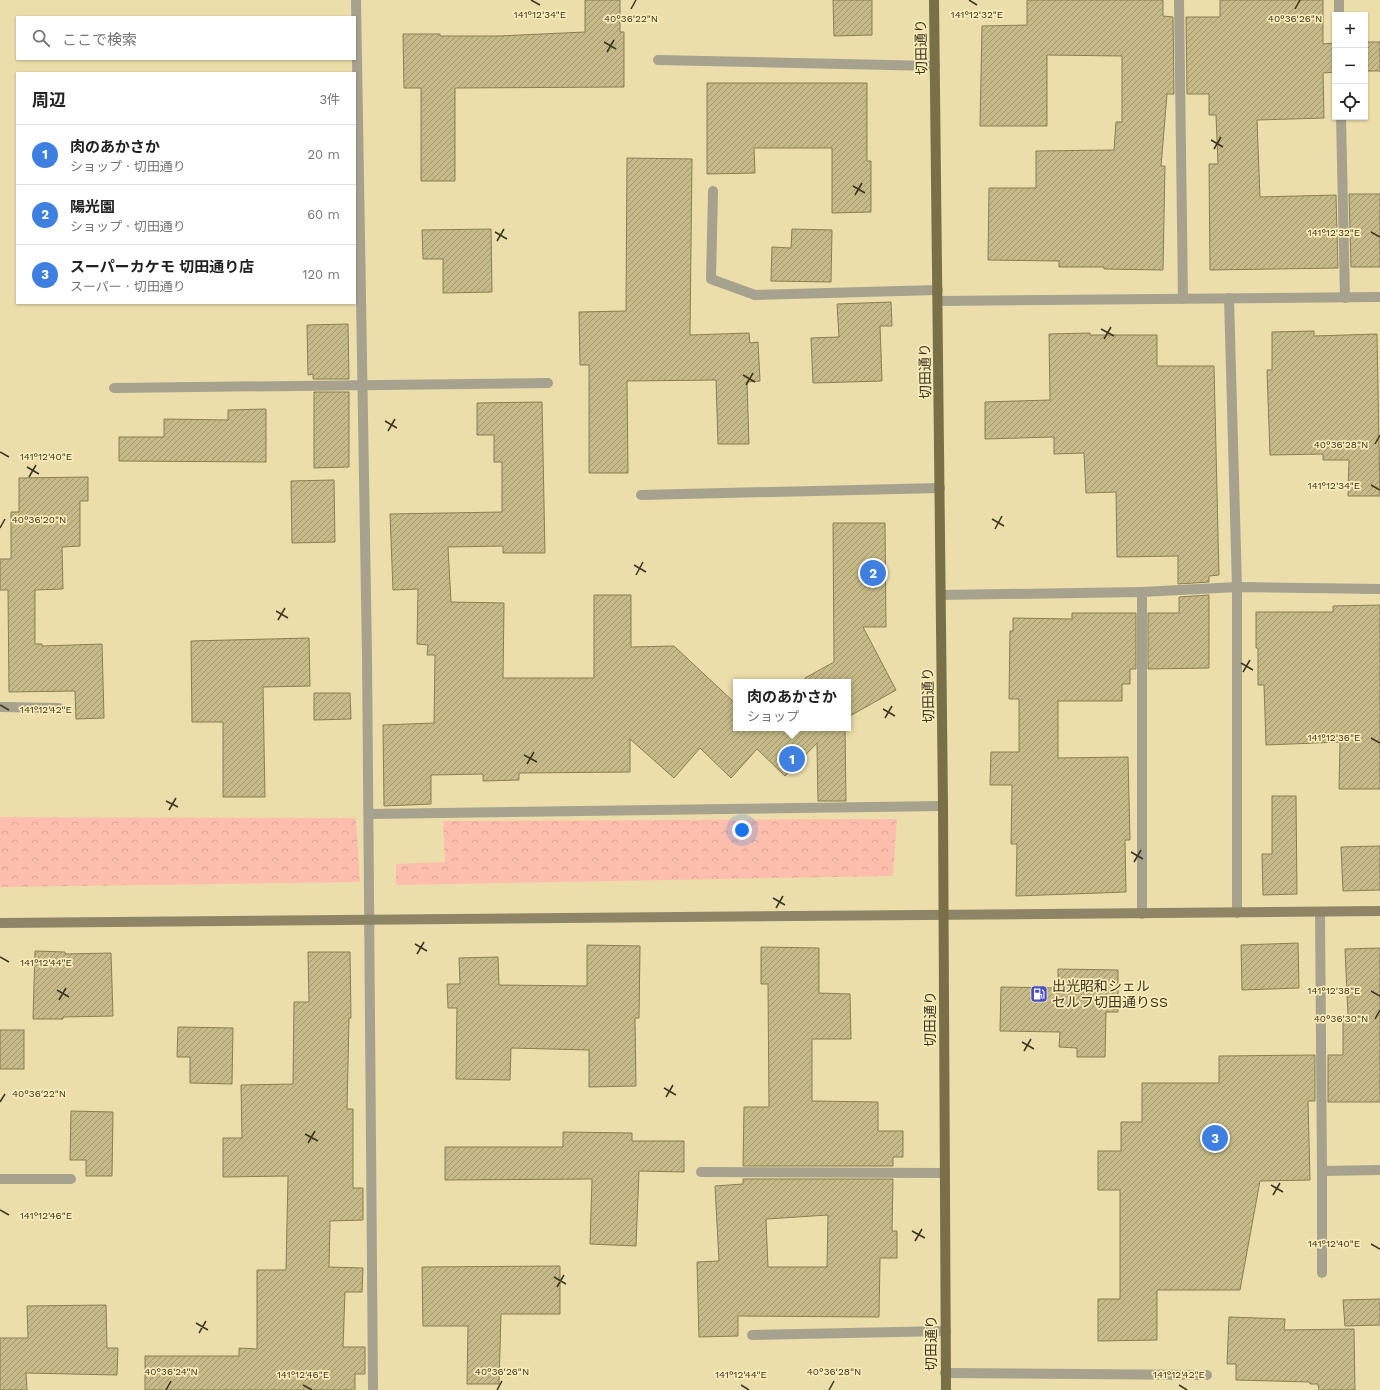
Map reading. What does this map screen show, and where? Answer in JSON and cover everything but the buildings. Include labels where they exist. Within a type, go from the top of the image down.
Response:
[{"type":"main road","name":"切田通り","points":[[934,0],[942,595],[946,1390]]},
{"type":"street","points":[[356,0],[365,385],[371,918],[373,1390]]},
{"type":"street","points":[[1179,0],[1183,299]]},
{"type":"street","points":[[1339,0],[1339,12]]},
{"type":"street","points":[[658,60],[935,66]]},
{"type":"street","points":[[1341,120],[1344,298]]},
{"type":"street","points":[[713,191],[711,279],[755,295],[938,290]]},
{"type":"street","points":[[938,301],[1380,297]]},
{"type":"street","points":[[1229,298],[1237,587],[1237,913]]},
{"type":"street","points":[[114,388],[548,383]]},
{"type":"street","points":[[641,495],[940,488]]},
{"type":"street","points":[[942,595],[1142,592],[1237,587],[1380,589]]},
{"type":"street","points":[[1142,592],[1142,914]]},
{"type":"street","points":[[0,707],[59,708]]},
{"type":"street","points":[[370,814],[943,806]]},
{"type":"street","points":[[0,923],[371,918],[1142,914],[1380,911]]},
{"type":"street","points":[[1320,912],[1322,1273]]},
{"type":"street","points":[[1322,1171],[1380,1170]]},
{"type":"street","points":[[701,1172],[945,1172]]},
{"type":"street","points":[[0,1179],[71,1178]]},
{"type":"street","points":[[752,1335],[946,1331]]},
{"type":"street","points":[[946,1373],[1207,1375]]},
{"type":"green space","points":[[0,817],[356,818],[360,882],[0,887]]},
{"type":"green space","points":[[897,819],[893,876],[396,885],[396,864],[445,862],[443,821]]},
{"type":"place","name":"陽光園","points":[[873,573]]},
{"type":"place","name":"肉のあかさか","points":[[792,759]]},
{"type":"place","name":"出光昭和シェル セルフ切田通りSS","points":[[1039,994]]},
{"type":"place","name":"スーパーカケモ 切田通り店","points":[[1215,1138]]}]
